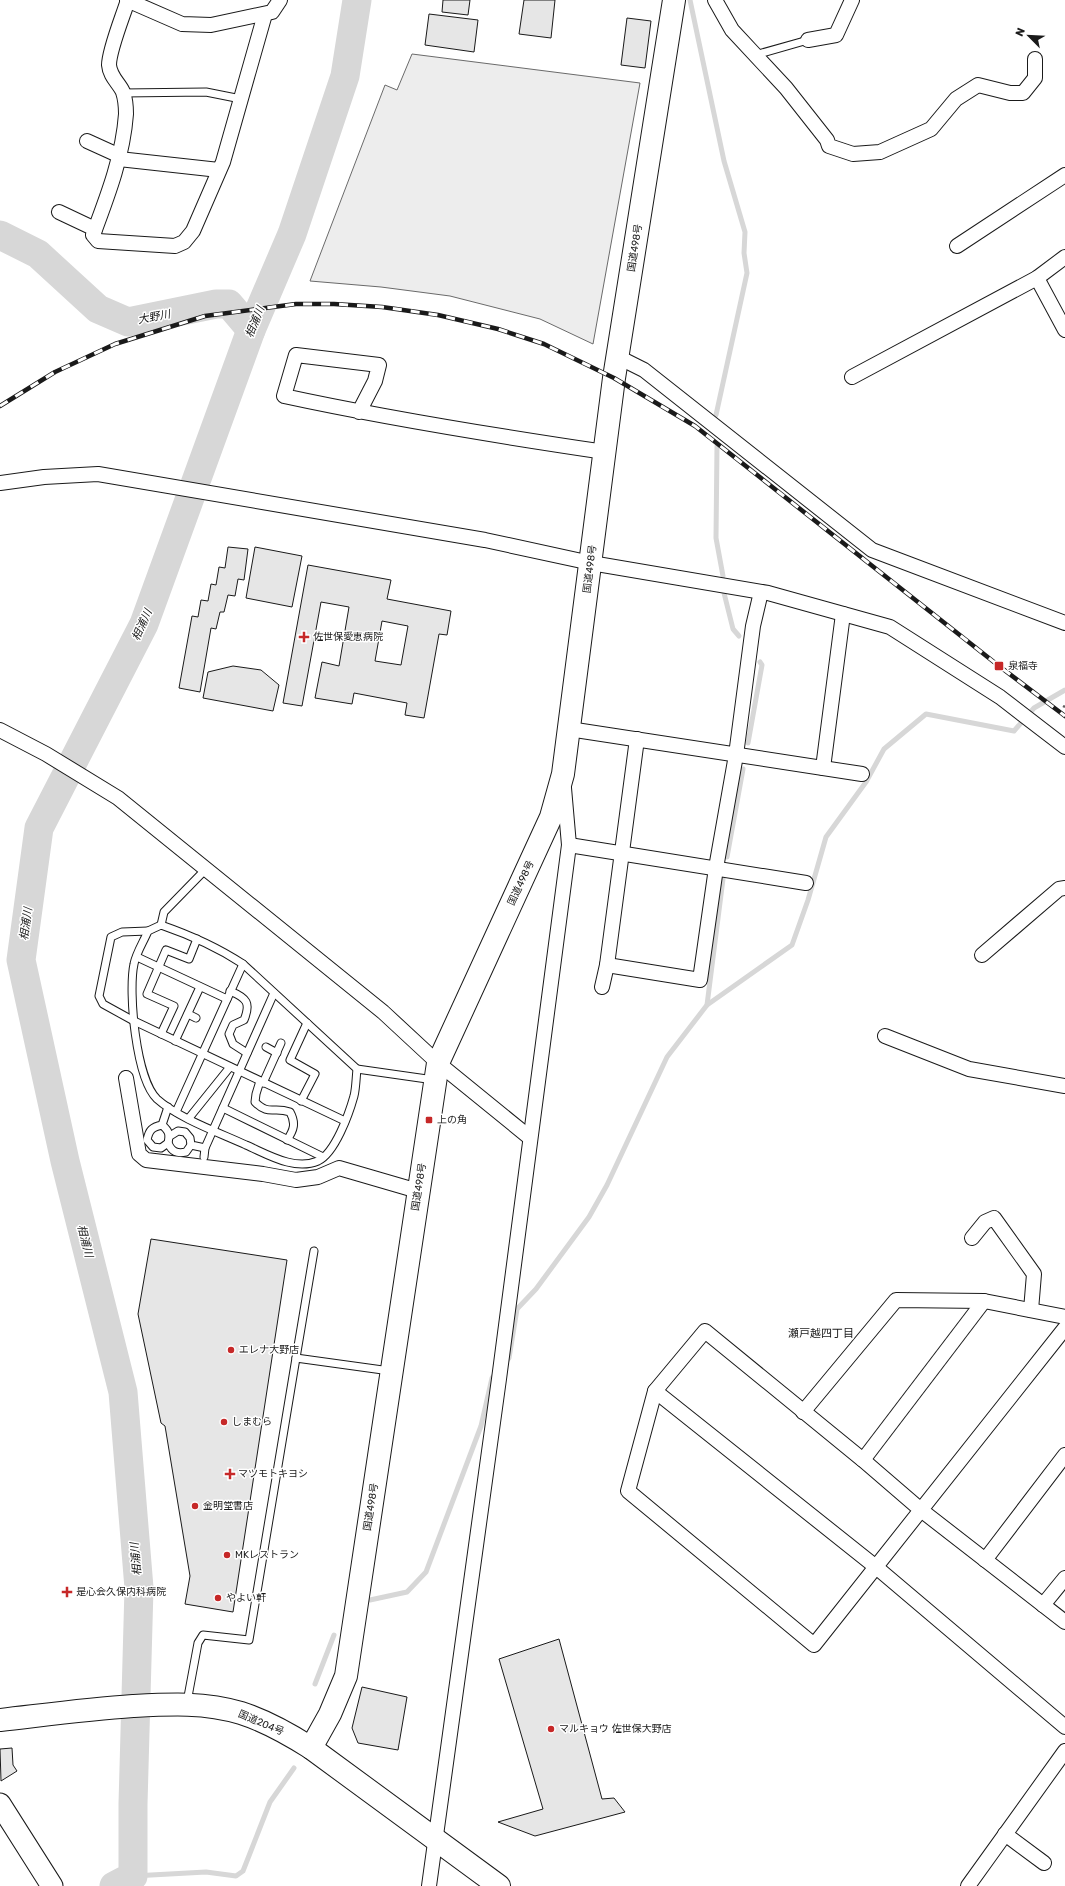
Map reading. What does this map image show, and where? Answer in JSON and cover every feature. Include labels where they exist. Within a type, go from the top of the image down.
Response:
[{"type":"highway","name":"国道498号","points":[[311,1748],[330,1714],[346,1676],[436,1072],[551,817],[563,774],[618,357],[674,0]]},
{"type":"highway","name":"国道204号","points":[[0,1720],[94,1708],[181,1704],[208,1706],[241,1713],[278,1728],[311,1748],[500,1886]]},
{"type":"street","points":[[265,14],[219,170],[193,231],[184,242],[175,246],[98,241],[93,235],[120,158],[126,112],[124,93],[113,78],[109,66],[111,55],[134,1],[182,24],[211,25],[272,12],[280,0]]},
{"type":"street","points":[[715,0],[732,30],[786,88],[827,140],[829,146],[853,154],[880,152],[931,129],[956,99],[978,85],[1010,93],[1023,93],[1034,78],[1035,59]]},
{"type":"street","points":[[808,40],[836,35],[852,0]]},
{"type":"street","points":[[87,142],[120,158],[219,170]]},
{"type":"street","points":[[957,246],[1065,175]]},
{"type":"street","points":[[58,213],[95,229]]},
{"type":"street","points":[[852,377],[1037,278],[1065,257]]},
{"type":"street","points":[[1037,278],[1065,330]]},
{"type":"street","points":[[359,412],[376,381],[379,365],[296,355],[284,396],[359,412],[434,426],[605,452]]},
{"type":"street","points":[[618,357],[644,370],[872,550],[1065,623]]},
{"type":"street","points":[[0,483],[44,477],[98,474],[142,480],[485,540],[591,563],[761,592],[796,600],[890,627],[1018,710],[1065,746]]},
{"type":"street","points":[[607,965],[700,980],[716,868],[736,755],[753,626],[761,592]]},
{"type":"street","points":[[823,768],[843,614]]},
{"type":"street","points":[[569,728],[862,774]]},
{"type":"street","points":[[0,730],[46,754],[118,798],[383,1012],[436,1072],[529,1137]]},
{"type":"street","points":[[602,987],[607,965],[637,739]]},
{"type":"street","points":[[429,1886],[499,1379],[500,1359],[529,1137],[569,845],[563,774]]},
{"type":"street","points":[[569,845],[806,883]]},
{"type":"street","points":[[982,954],[1059,889],[1065,888]]},
{"type":"street","points":[[885,1036],[969,1069],[1065,1086]]},
{"type":"street","points":[[126,1078],[138,1154],[146,1160],[263,1174],[296,1180],[318,1177],[338,1168],[418,1191]]},
{"type":"street","points":[[972,1238],[985,1222],[994,1218],[1034,1274],[1030,1310]]},
{"type":"street","points":[[803,1412],[896,1300],[984,1301],[1065,1316]]},
{"type":"street","points":[[863,1460],[984,1301]]},
{"type":"street","points":[[1065,1328],[921,1510],[876,1567],[814,1645],[628,1491],[655,1391],[704,1331],[863,1460],[921,1510],[1065,1622]]},
{"type":"street","points":[[655,1391],[876,1567],[1065,1727]]},
{"type":"street","points":[[984,1560],[1065,1455]]},
{"type":"street","points":[[1043,1605],[1065,1578]]},
{"type":"street","points":[[968,1886],[1065,1750]]},
{"type":"street","points":[[0,1804],[48,1879]]},
{"type":"street","points":[[1005,1834],[1044,1863]]},
{"type":"lane","points":[[755,55],[808,40]]},
{"type":"lane","points":[[124,93],[206,92],[241,99]]},
{"type":"lane","points":[[206,869],[164,912],[161,924],[148,931],[122,932],[111,938],[99,996],[103,1004],[132,1020],[345,1121]]},
{"type":"lane","points":[[161,924],[224,951],[243,964],[357,1069],[436,1072]]},
{"type":"lane","points":[[148,931],[134,964],[132,1020],[145,1077],[156,1098],[168,1107],[213,1130],[283,1161],[303,1164],[318,1161],[330,1151],[345,1121],[354,1095],[357,1069]]},
{"type":"lane","points":[[161,1034],[174,1006],[147,994],[166,950],[188,959],[197,939]]},
{"type":"lane","points":[[137,957],[227,999]]},
{"type":"lane","points":[[176,1112],[243,964]]},
{"type":"lane","points":[[175,1040],[200,987]]},
{"type":"lane","points":[[230,991],[239,995],[246,1001],[248,1009],[244,1020],[234,1025],[230,1034],[233,1044],[247,1053]]},
{"type":"lane","points":[[204,1158],[205,1148],[274,993]]},
{"type":"lane","points":[[188,1014],[196,1018]]},
{"type":"lane","points":[[301,1101],[315,1074],[290,1060],[307,1023]]},
{"type":"lane","points":[[281,1043],[256,1094],[255,1102],[260,1107],[269,1111],[280,1109],[290,1112],[294,1120],[293,1131],[288,1140]]},
{"type":"lane","points":[[266,1047],[277,1053]]},
{"type":"lane","points":[[189,1118],[230,1067]]},
{"type":"lane","points":[[162,1125],[168,1107]]},
{"type":"lane","points":[[223,1108],[323,1157]]},
{"type":"lane","points":[[162,1125],[154,1126],[149,1132],[147,1140],[153,1147],[161,1148],[169,1140],[178,1131],[185,1132],[190,1138],[191,1144],[186,1152],[179,1154],[172,1151],[169,1140],[168,1130],[162,1125]]},
{"type":"lane","points":[[191,1144],[205,1148]]},
{"type":"lane","points":[[181,1704],[198,1643],[203,1635],[249,1640],[314,1251]]},
{"type":"lane","points":[[296,1358],[391,1371]]},
{"type":"shaded area","points":[[412,54],[640,83],[593,344],[540,319],[450,296],[381,287],[310,281],[385,85],[397,90]]},
{"type":"building","points":[[443,0],[470,0],[468,15],[442,12]]},
{"type":"building","points":[[524,0],[555,0],[551,38],[519,34]]},
{"type":"building","points":[[429,14],[478,20],[474,52],[425,45]]},
{"type":"building","points":[[627,18],[651,21],[645,68],[621,65]]},
{"type":"building","points":[[228,547],[248,549],[244,580],[238,579],[235,596],[228,595],[224,612],[220,612],[216,629],[211,628],[200,692],[179,688],[192,616],[198,617],[201,600],[208,601],[211,584],[216,585],[219,567],[225,568]]},
{"type":"building","points":[[255,547],[302,556],[292,607],[246,598]]},
{"type":"building","points":[[308,565],[391,580],[387,599],[451,611],[447,635],[439,634],[424,718],[405,715],[407,703],[354,693],[352,704],[315,698],[322,662],[339,666],[349,607],[321,602],[302,706],[283,703]],"holes":[[[382,621],[408,626],[401,665],[375,661]]]},
{"type":"building","points":[[233,666],[261,670],[279,685],[273,711],[203,698],[208,672]]},
{"type":"building","points":[[151,1239],[287,1260],[233,1612],[185,1604],[190,1576],[165,1426],[161,1423],[138,1314]]},
{"type":"building","name":"マルキョウ 佐世保大野店","points":[[559,1639],[602,1799],[614,1798],[625,1812],[535,1836],[498,1822],[543,1809],[499,1659]]},
{"type":"building","points":[[362,1687],[407,1697],[398,1750],[358,1743],[352,1728]]},
{"type":"building","points":[[12,1748],[13,1765],[17,1771],[1,1781],[0,1749]]},
{"type":"waterway","name":"相浦川","points":[[114,1886],[133,1876],[133,1804],[139,1588],[123,1392],[65,1161],[21,960],[39,828],[144,624],[251,330],[292,234],[345,76],[357,0]]},
{"type":"waterway","points":[[690,0],[724,161],[745,232],[744,253],[747,273],[716,415]]},
{"type":"waterway","name":"大野川","points":[[0,235],[38,254],[98,309],[128,322],[216,304],[229,304],[251,330]]},
{"type":"waterway","points":[[717,446],[716,538],[723,576]]},
{"type":"waterway","points":[[724,593],[733,629],[739,636]]},
{"type":"waterway","points":[[748,743],[762,665],[760,662]]},
{"type":"waterway","points":[[505,1363],[509,1358],[517,1309],[536,1289],[589,1217],[607,1185],[667,1057],[707,1005],[792,945],[808,900],[826,837],[866,782],[884,749],[926,714],[1014,731],[1034,708],[1065,690]]},
{"type":"waterway","points":[[727,857],[743,769]]},
{"type":"waterway","points":[[707,1005],[723,879]]},
{"type":"waterway","points":[[370,1600],[407,1592],[426,1572],[481,1426],[492,1378],[496,1373]]},
{"type":"waterway","points":[[315,1684],[334,1635]]},
{"type":"waterway","points":[[133,1876],[206,1872],[236,1876],[243,1871],[270,1802],[294,1768]]},
{"type":"railway","points":[[0,406],[55,372],[115,344],[205,316],[296,304],[334,304],[382,307],[438,315],[498,329],[544,344],[614,378],[695,426],[999,666],[1065,716]]},
{"type":"place","name":"佐世保愛恵病院","points":[[304,637]]},
{"type":"place","name":"泉福寺","points":[[999,666]]},
{"type":"place","name":"上の角","points":[[429,1120]]},
{"type":"place","name":"エレナ大野店","points":[[231,1350]]},
{"type":"place","name":"しまむら","points":[[224,1422]]},
{"type":"place","name":"マツモトキヨシ","points":[[230,1474]]},
{"type":"place","name":"金明堂書店","points":[[195,1506]]},
{"type":"place","name":"MKレストラン","points":[[227,1555]]},
{"type":"place","name":"是心会久保内科病院","points":[[67,1592]]},
{"type":"place","name":"やよい軒","points":[[218,1598]]},
{"type":"place","name":"マルキョウ 佐世保大野店","points":[[551,1729]]},
{"type":"district","name":"瀬戸越四丁目","points":[[821,1333]]}]
